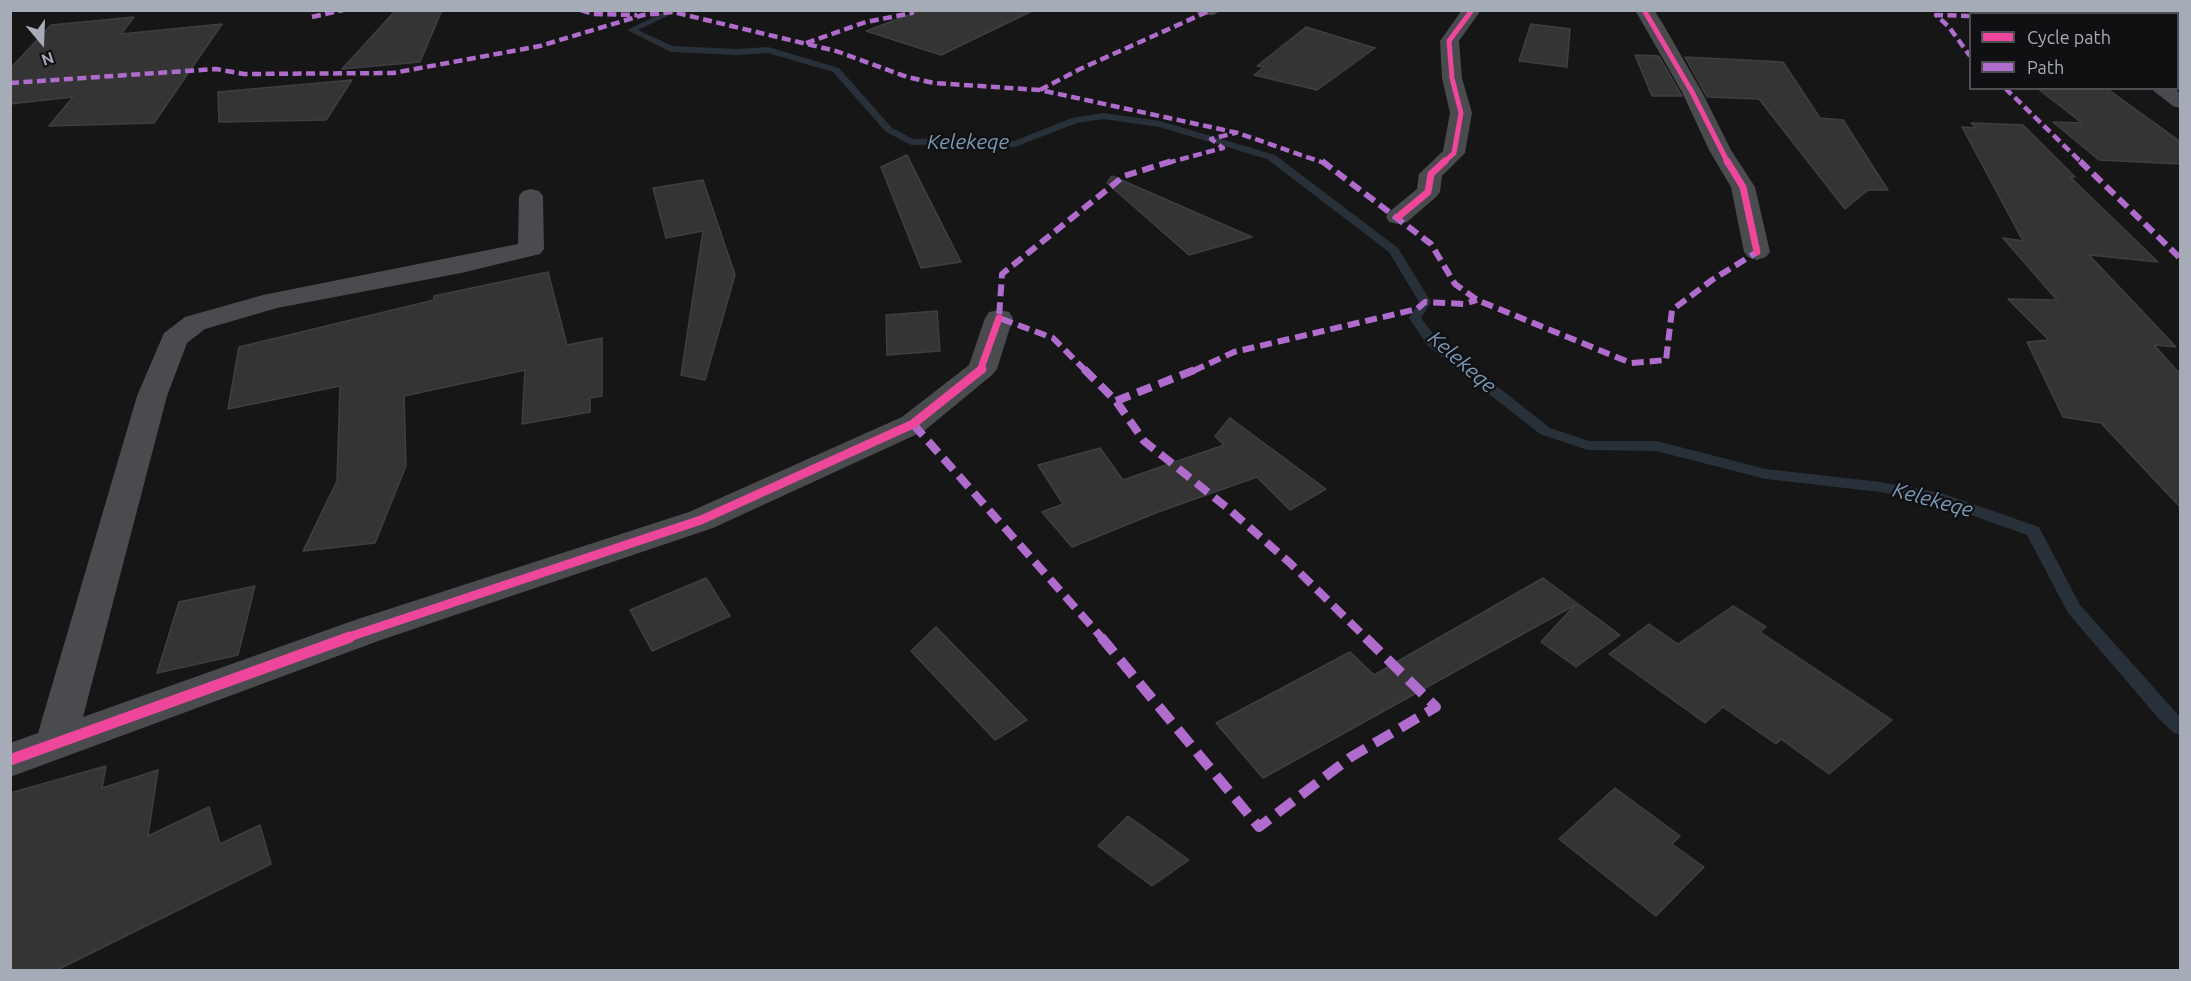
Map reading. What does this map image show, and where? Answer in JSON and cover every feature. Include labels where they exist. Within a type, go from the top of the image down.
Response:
[{"type":"street","points":[[1204,10],[1213,10]]},
{"type":"street","points":[[1398,217],[1428,192],[1431,174],[1454,153],[1461,113],[1452,78],[1449,41],[1472,10]]},
{"type":"street","points":[[1644,10],[1692,92],[1720,150],[1743,186],[1757,252]]},
{"type":"street","points":[[2163,90],[2181,102]]},
{"type":"street","points":[[55,744],[152,396],[174,339],[195,323],[273,301],[461,265],[531,249],[531,196]]},
{"type":"street","points":[[10,760],[368,630],[701,520],[913,424],[982,369],[999,318]]},
{"type":"building","points":[[396,10],[442,10],[420,62],[342,69]]},
{"type":"building","points":[[922,10],[1034,10],[941,55],[866,31]]},
{"type":"building","points":[[134,17],[121,34],[222,24],[154,123],[49,126],[73,97],[10,104],[10,69],[51,25]]},
{"type":"building","points":[[1531,24],[1570,29],[1567,67],[1519,61]]},
{"type":"building","points":[[1306,27],[1375,48],[1317,90],[1254,75],[1264,67],[1257,66]]},
{"type":"building","points":[[1635,55],[1659,56],[1682,96],[1652,96]]},
{"type":"building","points":[[1685,57],[1783,62],[1820,118],[1843,120],[1888,190],[1868,190],[1845,209],[1759,99],[1707,97]]},
{"type":"building","points":[[352,80],[326,120],[219,122],[218,92]]},
{"type":"building","points":[[2040,90],[2109,90],[2181,142],[2181,164],[2099,160],[2053,122],[2082,123]]},
{"type":"building","points":[[1971,123],[2023,125],[2075,177],[2070,177],[2158,262],[2089,255],[2176,347],[2154,345],[2181,375],[2181,508],[2101,423],[2063,417],[2027,342],[2049,340],[2008,299],[2057,300],[2003,238],[2023,241],[1962,127],[1976,128]]},
{"type":"building","points":[[907,155],[961,262],[921,268],[881,167]]},
{"type":"building","points":[[1112,176],[1252,237],[1189,255],[1107,183]]},
{"type":"building","points":[[703,180],[735,275],[705,380],[681,375],[703,231],[666,238],[653,188]]},
{"type":"building","points":[[548,272],[567,345],[602,338],[602,396],[590,398],[590,412],[522,424],[525,370],[404,396],[406,466],[375,543],[303,551],[337,481],[340,386],[228,409],[239,347],[434,300],[434,296]]},
{"type":"building","points":[[937,311],[940,351],[887,355],[886,315]]},
{"type":"building","points":[[1230,418],[1326,489],[1290,510],[1257,477],[1158,512],[1072,547],[1042,512],[1063,504],[1038,465],[1100,448],[1123,480],[1224,445],[1215,436]]},
{"type":"building","points":[[706,578],[730,616],[652,651],[630,610]]},
{"type":"building","points":[[1543,578],[1620,635],[1576,667],[1541,642],[1575,605],[1263,778],[1216,723],[1350,652],[1374,675]]},
{"type":"building","points":[[255,586],[238,655],[157,673],[179,602]]},
{"type":"building","points":[[1733,606],[1766,627],[1760,632],[1892,720],[1829,774],[1781,739],[1776,744],[1723,707],[1705,723],[1609,654],[1649,624],[1678,644]]},
{"type":"building","points":[[936,627],[1027,720],[995,740],[911,651]]},
{"type":"building","points":[[106,766],[102,788],[158,770],[148,836],[209,807],[220,844],[260,825],[271,864],[57,970],[10,970],[10,793]]},
{"type":"building","points":[[1615,788],[1680,836],[1672,844],[1704,867],[1656,916],[1559,839]]},
{"type":"building","points":[[1128,816],[1189,860],[1152,886],[1098,846]]},
{"type":"waterway","name":"Kelekeqe","points":[[676,10],[631,30],[671,49],[737,52],[768,50],[836,70],[889,130],[911,142],[962,141],[1015,144],[1075,120],[1103,116],[1160,124],[1271,157],[1394,250],[1425,302],[1415,318],[1432,342],[1545,431],[1588,445],[1656,446],[1766,474],[1880,487],[1941,498],[2033,531],[2074,609],[2166,715],[2180,728]]},
{"type":"marked path","points":[[312,17],[343,10]]},
{"type":"marked path","points":[[581,10],[593,14],[637,15]]},
{"type":"marked path","points":[[806,43],[866,22],[912,13],[911,10]]},
{"type":"marked path","points":[[1040,90],[1080,69],[1209,11]]},
{"type":"marked path","points":[[10,83],[216,69],[244,74],[393,73],[540,46],[643,15],[673,12],[836,51],[907,77],[934,83],[1040,90],[1238,133],[1290,149],[1322,161],[1398,217],[1431,244],[1455,284],[1477,300],[1631,363],[1666,360],[1672,310],[1712,280],[1757,252]]},
{"type":"marked path","points":[[1969,16],[1936,15],[1949,27],[1969,55]]},
{"type":"marked path","points":[[2007,90],[2180,258]]},
{"type":"marked path","points":[[913,424],[1080,611],[1259,827],[1351,757],[1436,707],[1290,563],[1230,510],[1144,441],[1116,401],[1053,338],[999,318],[1002,274],[1124,176],[1201,152],[1223,148],[1211,139],[1235,133]]},
{"type":"marked path","points":[[1116,401],[1169,382],[1234,352],[1417,309],[1425,302],[1464,304],[1477,300]]},
{"type":"cycle path","points":[[1398,217],[1428,192],[1431,174],[1454,153],[1461,113],[1452,78],[1449,41],[1472,10]]},
{"type":"cycle path","points":[[1644,10],[1692,92],[1720,150],[1743,187],[1757,252]]},
{"type":"cycle path","points":[[10,760],[368,630],[701,520],[913,424],[982,369],[999,318]]}]
